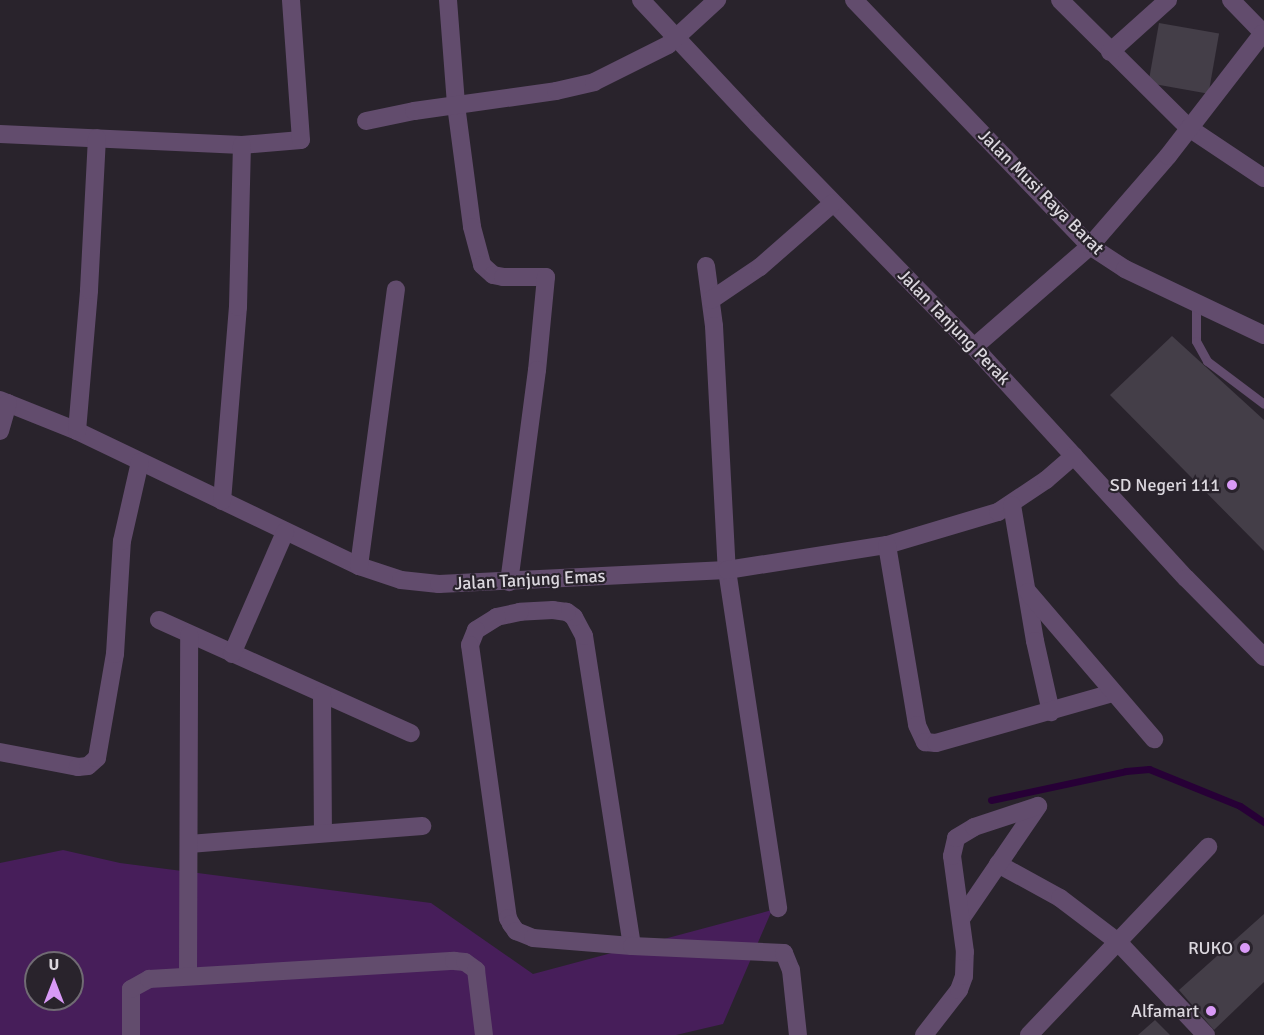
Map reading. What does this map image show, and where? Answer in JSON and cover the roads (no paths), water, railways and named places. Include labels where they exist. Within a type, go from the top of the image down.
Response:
[{"type":"street","points":[[0,134],[242,145],[301,140],[291,0]]},
{"type":"street","points":[[448,0],[456,105],[472,226],[482,265],[493,275],[503,277],[546,277],[537,370],[508,582]]},
{"type":"street","name":"Jalan Tanjung Perak","points":[[641,0],[974,347],[1264,657]]},
{"type":"street","points":[[366,121],[577,87],[619,71],[678,39],[717,0]]},
{"type":"street","name":"Jalan Musi Raya Barat","points":[[854,0],[1090,246],[1125,269],[1264,335]]},
{"type":"street","points":[[1060,0],[1189,128],[1264,178]]},
{"type":"street","points":[[1110,51],[1168,0]]},
{"type":"street","points":[[974,347],[1090,246],[1139,192],[1264,34],[1231,0]]},
{"type":"street","points":[[77,431],[89,290],[97,138]]},
{"type":"street","points":[[222,501],[238,307],[242,145]]},
{"type":"street","points":[[711,300],[760,267],[833,202]]},
{"type":"street","points":[[706,266],[711,300],[727,570],[778,908]]},
{"type":"street","points":[[360,566],[396,289]]},
{"type":"street","points":[[0,432],[4,402]]},
{"type":"street","name":"Jalan Tanjung Emas","points":[[4,402],[77,431],[360,566],[386,577],[417,583],[508,582],[727,570],[887,545],[942,530],[1012,505],[1074,456]]},
{"type":"street","points":[[0,752],[78,767],[88,766],[97,758],[115,654],[122,541],[140,462]]},
{"type":"street","points":[[1012,505],[1025,588],[1051,712]]},
{"type":"street","points":[[232,654],[285,532]]},
{"type":"street","points":[[887,545],[917,725],[922,739],[936,743],[1113,693]]},
{"type":"street","points":[[1025,588],[1154,739]]},
{"type":"street","points":[[632,946],[584,636],[574,617],[567,612],[553,610],[520,612],[497,617],[476,630],[470,645],[508,918],[516,931],[533,938],[632,946],[784,953],[791,970],[798,1035]]},
{"type":"street","points":[[159,620],[411,734]]},
{"type":"street","points":[[188,976],[189,635]]},
{"type":"street","points":[[322,694],[323,833]]},
{"type":"street","points":[[924,1035],[959,990],[964,976],[966,963],[952,856],[956,838],[974,827],[1038,806],[961,919]]},
{"type":"street","points":[[189,844],[422,826]]},
{"type":"street","points":[[1029,1035],[1208,847]]},
{"type":"street","points":[[998,864],[1060,898],[1118,942],[1206,1035]]},
{"type":"street","points":[[131,1035],[131,989],[149,979],[465,962],[476,970],[484,1035]]},
{"type":"lane","points":[[1196,304],[1196,340],[1207,361],[1264,404]]},
{"type":"waterway","points":[[991,800],[1126,771],[1149,769],[1240,806],[1264,822]]},
{"type":"place","name":"SD Negeri 111","points":[[1232,485]]},
{"type":"place","name":"RUKO","points":[[1245,948]]},
{"type":"place","name":"Alfamart","points":[[1211,1011]]}]
